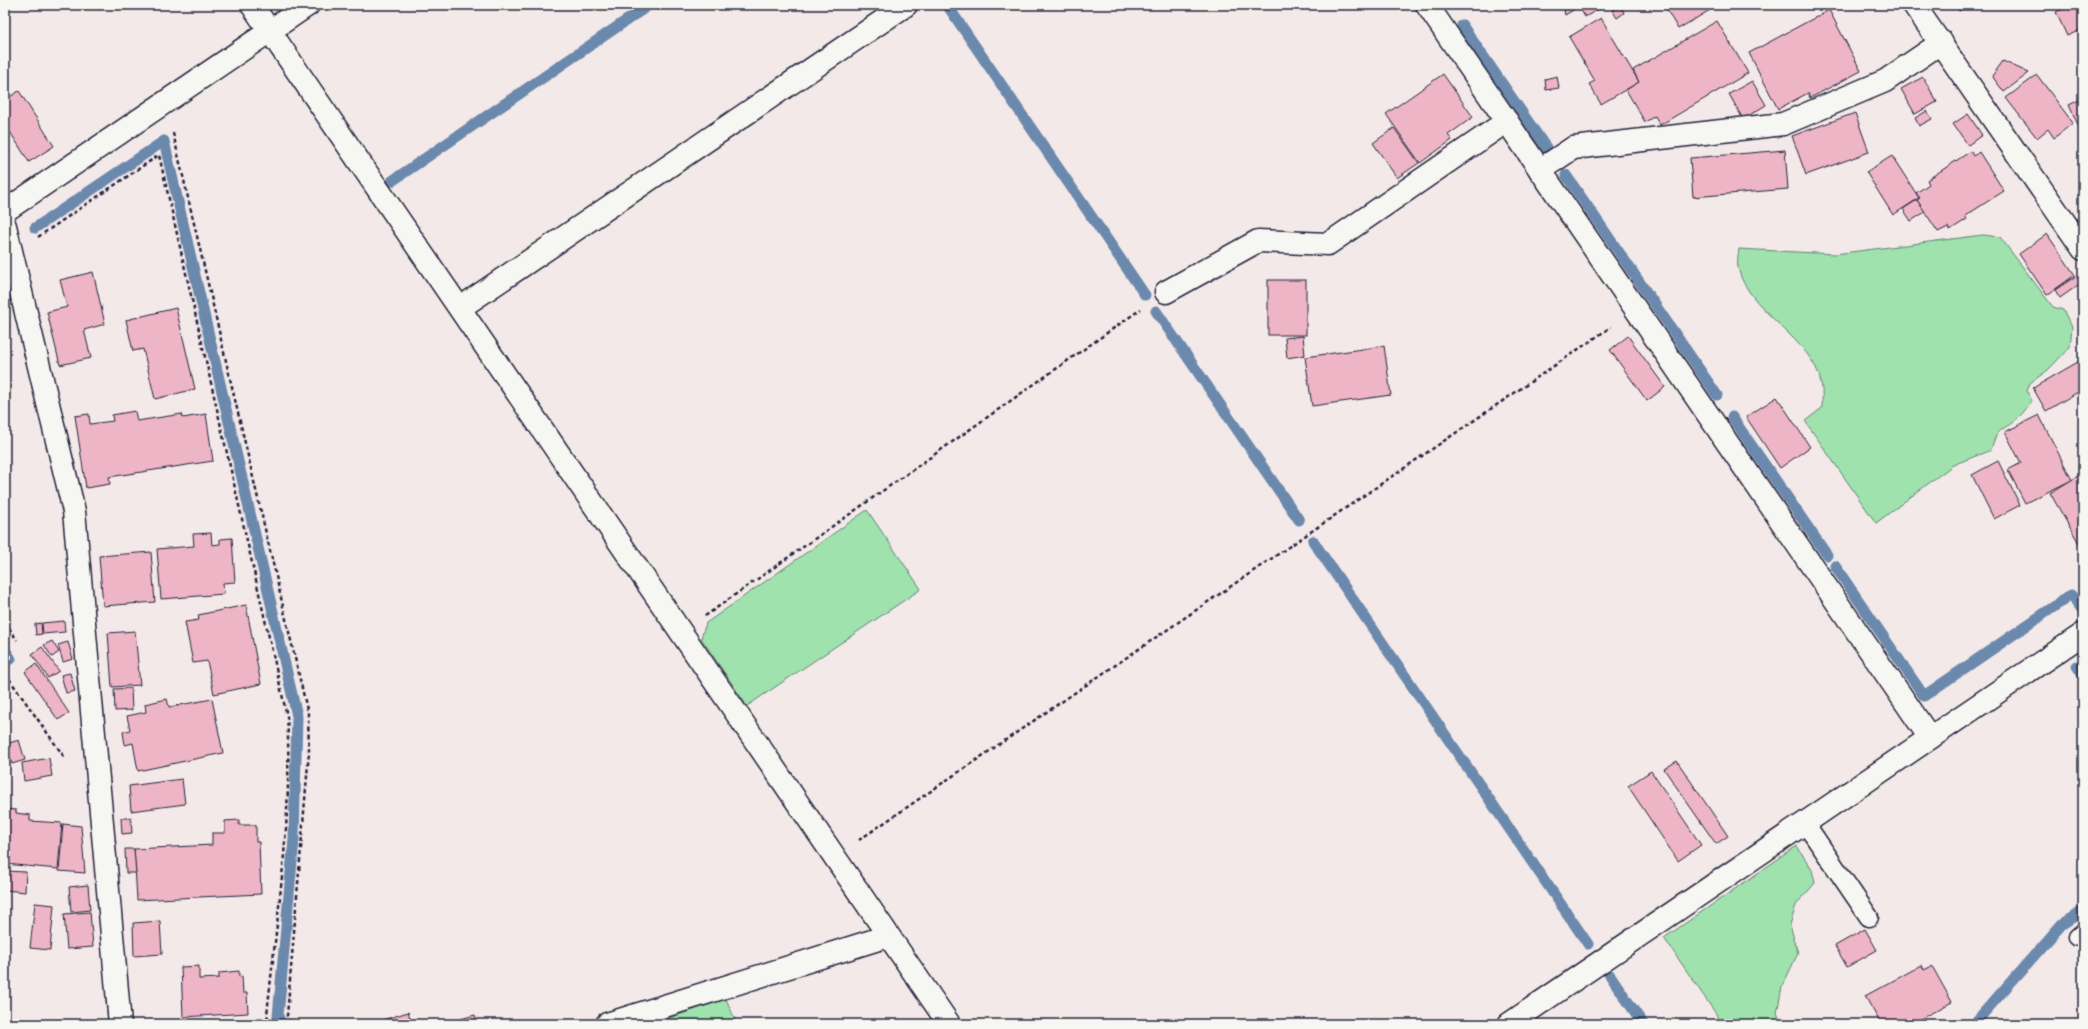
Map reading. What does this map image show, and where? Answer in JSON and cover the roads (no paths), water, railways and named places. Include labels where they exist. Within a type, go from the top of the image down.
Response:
[{"type":"street","points":[[252,5],[949,1024]]},
{"type":"street","points":[[5,211],[308,5]]},
{"type":"street","points":[[460,308],[906,5]]},
{"type":"street","points":[[1427,5],[1930,738]]},
{"type":"street","points":[[1914,5],[1942,42],[2080,237]]},
{"type":"street","points":[[1540,170],[1573,148],[1783,124],[1886,81],[1942,42]]},
{"type":"street","points":[[1166,292],[1258,241],[1328,244],[1507,121]]},
{"type":"street","points":[[5,226],[74,511],[120,1024]]},
{"type":"street","points":[[1509,1024],[1930,738],[2080,641]]},
{"type":"street","points":[[607,1024],[888,936]]},
{"type":"lane","points":[[1805,823],[1869,917]]},
{"type":"waterway","points":[[392,181],[649,5]]},
{"type":"waterway","points":[[947,5],[1145,295]]},
{"type":"waterway","points":[[1462,25],[1547,149]]},
{"type":"waterway","points":[[35,228],[164,141],[297,716],[294,839],[278,1016],[281,1024]]},
{"type":"waterway","points":[[1566,175],[1717,395]]},
{"type":"waterway","points":[[1156,311],[1299,520]]},
{"type":"waterway","points":[[1732,417],[1827,555]]},
{"type":"waterway","points":[[1313,541],[1588,944]]},
{"type":"waterway","points":[[1835,566],[1924,696],[2071,595],[2082,609]]},
{"type":"waterway","points":[[5,650],[11,659]]},
{"type":"waterway","points":[[2077,666],[2083,675]]},
{"type":"waterway","points":[[1974,1024],[2062,924],[2083,911]]},
{"type":"waterway","points":[[1610,975],[1643,1024]]}]
